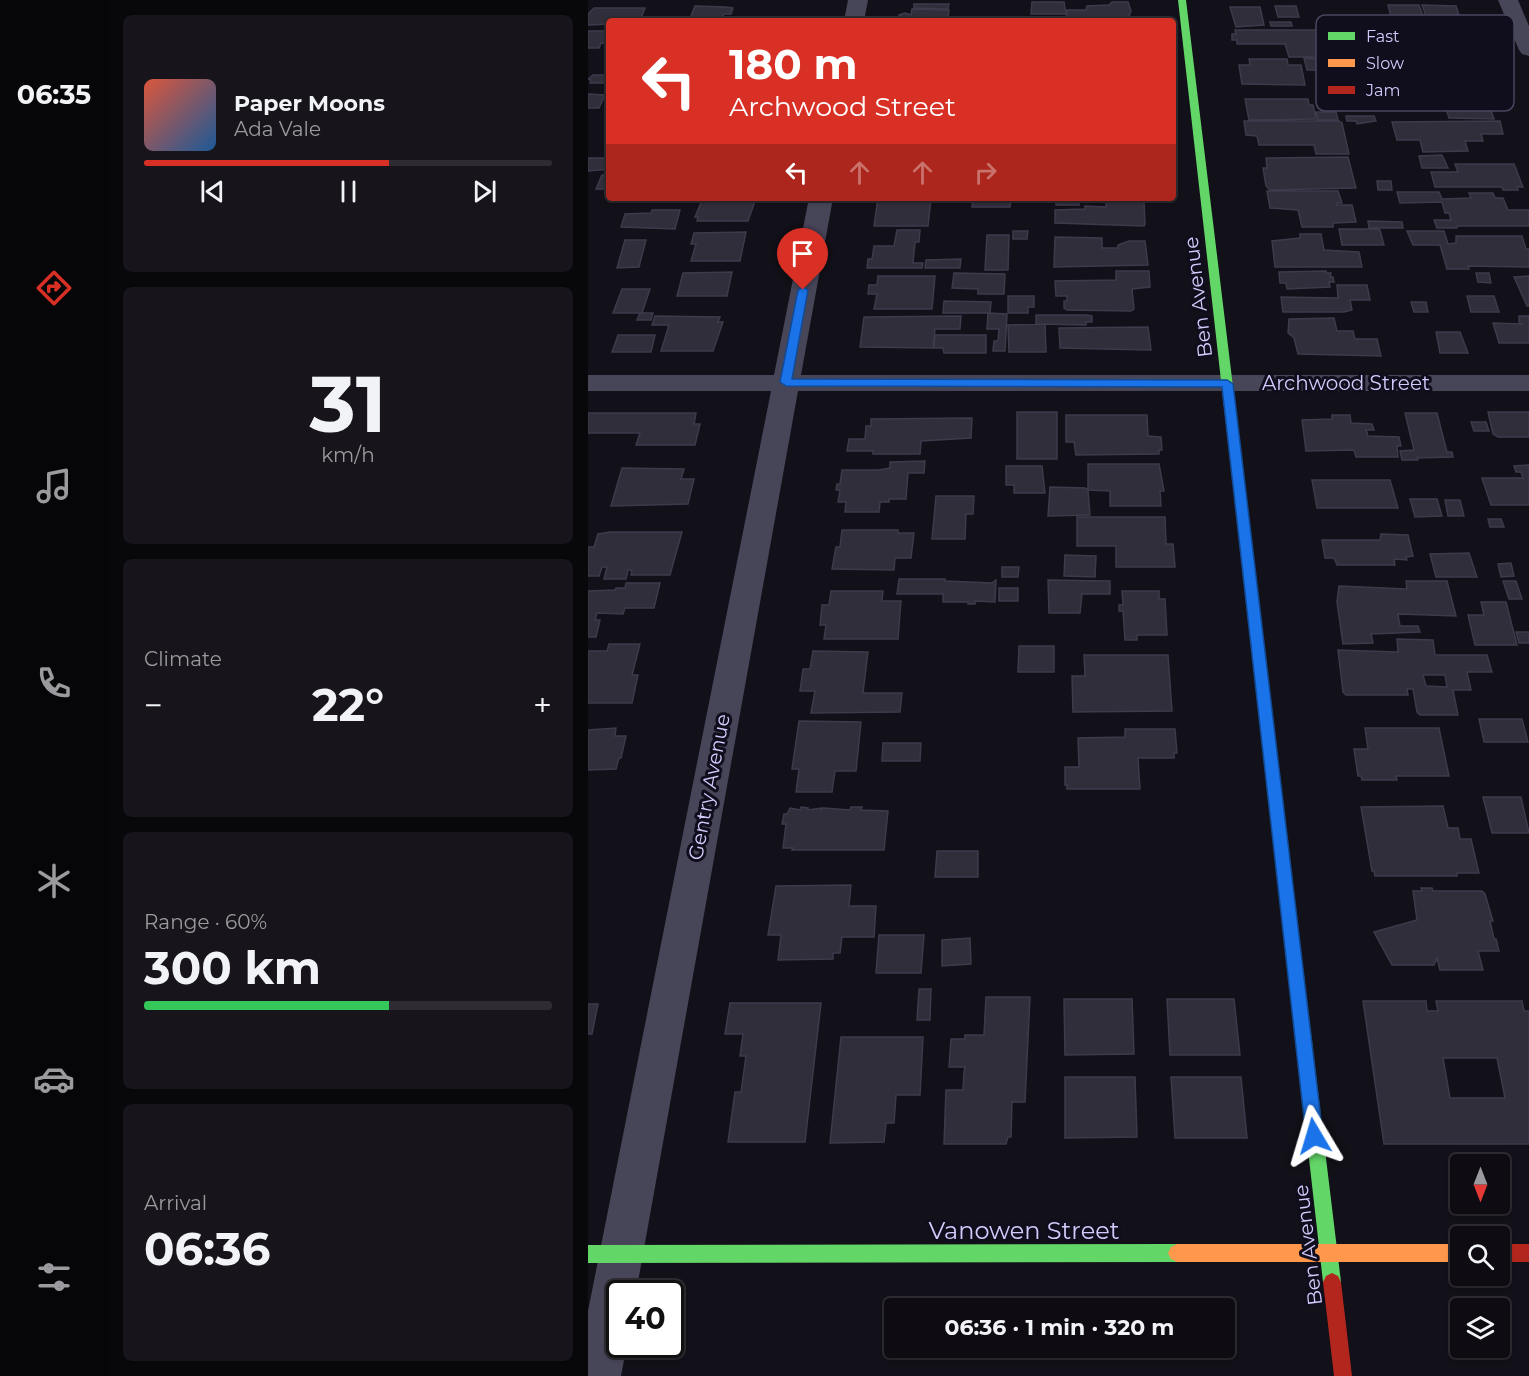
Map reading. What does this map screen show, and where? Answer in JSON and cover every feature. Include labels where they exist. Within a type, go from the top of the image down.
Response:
[{"type":"street","points":[[855,18],[858,0]]},
{"type":"street","name":"Ben Avenue","points":[[1182,0],[1343,1376]]},
{"type":"street","points":[[1508,0],[1529,50]]},
{"type":"street","name":"Gentry Avenue","points":[[597,1376],[604,1253],[786,382],[820,201]]},
{"type":"street","name":"Archwood Street","points":[[588,383],[1529,383]]},
{"type":"street","name":"Vanowen Street","points":[[604,1253],[1450,1253]]},
{"type":"street","points":[[1510,1253],[1529,1253]]},
{"type":"building","points":[[1032,2],[1064,2],[1066,14],[1031,14]]},
{"type":"building","points":[[1112,2],[1128,2],[1131,11],[1129,16],[1132,17],[1066,18],[1067,10],[1086,10],[1087,6],[1109,5]]},
{"type":"building","points":[[914,4],[949,4],[948,9],[914,8]]},
{"type":"building","points":[[1388,5],[1419,5],[1423,15],[1390,15]]},
{"type":"building","points":[[1422,5],[1456,6],[1459,15],[1426,15]]},
{"type":"building","points":[[695,6],[733,8],[731,14],[724,14],[722,18],[690,18]]},
{"type":"building","points":[[1275,6],[1296,6],[1299,17],[1278,17]]},
{"type":"building","points":[[1230,7],[1260,7],[1264,25],[1236,27]]},
{"type":"building","points":[[594,8],[645,8],[641,18],[606,18],[606,24],[588,25],[588,14]]},
{"type":"building","points":[[912,9],[949,10],[948,18],[904,18],[899,15],[905,13],[911,15]]},
{"type":"building","points":[[1270,22],[1291,22],[1292,26],[1271,26]]},
{"type":"building","points":[[1235,30],[1316,30],[1316,57],[1289,57],[1285,44],[1237,44],[1237,40],[1232,40],[1232,34],[1236,34]]},
{"type":"building","points":[[588,31],[606,31],[606,44],[601,43],[599,48],[588,48]]},
{"type":"building","points":[[1304,58],[1316,59],[1316,70],[1307,70]]},
{"type":"building","points":[[1249,59],[1287,59],[1288,65],[1301,65],[1305,85],[1242,84],[1239,65],[1250,65]]},
{"type":"building","points":[[593,75],[606,75],[606,83],[590,83],[591,80],[588,79]]},
{"type":"building","points":[[588,94],[605,95],[599,108],[588,108]]},
{"type":"building","points":[[1245,99],[1308,99],[1309,105],[1313,105],[1316,119],[1249,120]]},
{"type":"building","points":[[1447,111],[1491,111],[1494,119],[1449,118]]},
{"type":"building","points":[[1316,112],[1336,112],[1338,120],[1318,120]]},
{"type":"building","points":[[1346,116],[1374,116],[1376,121],[1357,124],[1356,121],[1347,121]]},
{"type":"building","points":[[1244,121],[1339,121],[1342,123],[1349,154],[1316,154],[1314,145],[1259,145],[1257,136],[1246,135]]},
{"type":"building","points":[[1500,121],[1503,134],[1481,134],[1483,141],[1465,141],[1468,151],[1423,152],[1420,140],[1397,140],[1392,122]]},
{"type":"building","points":[[1442,155],[1448,168],[1422,168],[1419,156]]},
{"type":"building","points":[[1348,157],[1356,188],[1270,190],[1266,186],[1263,168],[1267,168],[1266,158]]},
{"type":"building","points":[[588,158],[606,158],[606,169],[588,171]]},
{"type":"building","points":[[1455,164],[1514,164],[1523,187],[1517,187],[1518,190],[1503,190],[1502,187],[1435,187],[1431,172],[1458,172]]},
{"type":"building","points":[[602,175],[606,175],[606,189],[596,189]]},
{"type":"building","points":[[1377,181],[1391,181],[1392,190],[1378,190]]},
{"type":"building","points":[[1267,191],[1338,191],[1342,203],[1337,203],[1337,205],[1352,205],[1356,222],[1333,223],[1333,227],[1302,227],[1298,210],[1270,208]]},
{"type":"building","points":[[1397,192],[1439,192],[1442,199],[1471,198],[1469,193],[1493,193],[1495,198],[1503,198],[1508,210],[1529,210],[1529,226],[1437,228],[1434,220],[1451,220],[1449,213],[1445,213],[1442,202],[1400,203]]},
{"type":"building","points":[[702,201],[755,201],[748,221],[697,221],[698,217],[695,217]]},
{"type":"building","points":[[878,201],[931,201],[928,226],[874,226]]},
{"type":"building","points":[[973,201],[1011,201],[1010,207],[972,207]]},
{"type":"building","points":[[1056,201],[1079,201],[1079,205],[1056,205]]},
{"type":"building","points":[[1106,202],[1144,202],[1144,226],[1055,223],[1055,210],[1085,209],[1085,206],[1106,207]]},
{"type":"building","points":[[652,210],[680,210],[675,229],[621,227],[625,214],[651,213]]},
{"type":"building","points":[[1368,221],[1402,222],[1403,228],[1369,228]]},
{"type":"building","points":[[1339,229],[1380,230],[1384,245],[1342,245]]},
{"type":"building","points":[[897,230],[920,230],[919,242],[915,242],[913,263],[923,263],[922,268],[867,268],[868,259],[872,259],[874,246],[894,246]]},
{"type":"building","points":[[1013,231],[1028,231],[1027,239],[1013,239]]},
{"type":"building","points":[[1407,231],[1444,231],[1448,244],[1456,243],[1456,236],[1522,236],[1526,249],[1529,249],[1529,267],[1468,266],[1469,269],[1447,269],[1440,245],[1413,245]]},
{"type":"building","points":[[746,232],[740,261],[691,261],[696,244],[691,244],[694,233]]},
{"type":"building","points":[[1300,234],[1321,234],[1324,250],[1359,252],[1362,267],[1275,267],[1272,241],[1300,238]]},
{"type":"building","points":[[987,235],[1009,235],[1008,270],[985,270]]},
{"type":"building","points":[[1055,237],[1102,238],[1102,248],[1118,248],[1118,245],[1129,241],[1145,241],[1148,265],[1054,267]]},
{"type":"building","points":[[625,240],[646,240],[639,267],[617,268]]},
{"type":"building","points":[[961,259],[960,268],[925,268],[926,260]]},
{"type":"building","points":[[1116,271],[1149,271],[1150,287],[1132,289],[1134,309],[1131,311],[1067,310],[1064,308],[1064,301],[1067,301],[1067,296],[1056,296],[1055,281],[1116,280]]},
{"type":"building","points":[[1326,271],[1326,273],[1331,273],[1330,277],[1333,277],[1334,282],[1329,282],[1330,287],[1287,289],[1286,283],[1280,283],[1279,272]]},
{"type":"building","points":[[732,272],[727,296],[677,296],[683,273]]},
{"type":"building","points":[[954,273],[1005,274],[1004,294],[978,294],[978,289],[952,288]]},
{"type":"building","points":[[1476,273],[1489,273],[1491,283],[1478,282]]},
{"type":"building","points":[[878,276],[935,276],[932,309],[874,309],[877,294],[868,294],[869,285],[877,285]]},
{"type":"building","points":[[1529,276],[1529,306],[1527,306],[1514,277]]},
{"type":"building","points":[[1337,285],[1367,285],[1370,300],[1350,300],[1352,310],[1344,312],[1283,312],[1281,297],[1338,298]]},
{"type":"building","points":[[622,289],[650,289],[642,313],[613,313]]},
{"type":"building","points":[[1008,296],[1034,296],[1034,307],[1028,307],[1028,313],[1008,313]]},
{"type":"building","points":[[1467,296],[1494,296],[1499,312],[1471,312]]},
{"type":"building","points":[[944,301],[991,302],[990,313],[943,313]]},
{"type":"building","points":[[1411,302],[1426,302],[1428,312],[1414,312]]},
{"type":"building","points":[[640,313],[653,313],[651,320],[637,320]]},
{"type":"building","points":[[988,313],[1007,314],[1005,351],[993,351],[994,341],[998,341],[999,329],[987,329]]},
{"type":"building","points":[[1036,315],[1086,315],[1092,316],[1092,322],[1086,322],[1086,325],[1036,324]]},
{"type":"building","points":[[655,316],[720,317],[718,322],[723,322],[713,351],[661,351],[669,325],[652,325]]},
{"type":"building","points":[[961,316],[960,329],[935,329],[933,348],[860,347],[864,317]]},
{"type":"building","points":[[1519,316],[1529,316],[1529,343],[1499,343],[1493,323],[1522,324],[1519,322]]},
{"type":"building","points":[[1334,318],[1337,331],[1353,331],[1355,339],[1377,339],[1381,356],[1298,354],[1294,338],[1288,333],[1289,319]]},
{"type":"building","points":[[1045,324],[1046,352],[1009,352],[1008,325]]},
{"type":"building","points":[[1148,327],[1151,350],[1060,348],[1059,328]]},
{"type":"building","points":[[1436,332],[1460,332],[1468,353],[1440,353]]},
{"type":"building","points":[[618,335],[655,335],[651,352],[612,352]]},
{"type":"building","points":[[935,335],[986,335],[986,353],[944,353],[943,348],[934,348]]},
{"type":"building","points":[[1017,412],[1057,412],[1057,459],[1017,459]]},
{"type":"building","points":[[1488,412],[1529,412],[1529,437],[1498,437],[1493,434]]},
{"type":"building","points":[[588,413],[696,413],[694,424],[700,424],[695,445],[636,445],[640,433],[588,433]]},
{"type":"building","points":[[1405,413],[1437,413],[1447,452],[1452,452],[1453,457],[1418,458],[1417,456],[1418,460],[1402,460],[1400,451],[1414,450]]},
{"type":"building","points":[[1066,415],[1147,415],[1148,436],[1161,437],[1162,450],[1159,450],[1159,454],[1076,455],[1074,442],[1066,442]]},
{"type":"building","points":[[1332,415],[1350,415],[1351,423],[1372,424],[1374,430],[1366,430],[1368,436],[1399,437],[1401,446],[1397,446],[1398,457],[1356,457],[1354,450],[1306,451],[1302,420],[1332,419]]},
{"type":"building","points":[[972,418],[971,438],[921,441],[920,454],[873,454],[873,451],[847,451],[849,439],[865,439],[866,426],[871,426],[871,419]]},
{"type":"building","points":[[1471,422],[1486,422],[1489,431],[1474,431]]},
{"type":"building","points":[[925,461],[924,473],[908,473],[906,499],[889,499],[889,502],[880,502],[879,512],[845,512],[846,502],[838,502],[840,490],[836,490],[837,484],[840,484],[842,470],[879,470],[890,468],[890,462]]},
{"type":"building","points":[[1088,464],[1159,464],[1164,491],[1160,491],[1161,506],[1110,506],[1110,491],[1088,490]]},
{"type":"building","points":[[1529,465],[1529,505],[1491,505],[1482,478],[1523,478],[1521,472],[1516,472],[1514,466]]},
{"type":"building","points":[[1006,466],[1042,466],[1045,493],[1014,493],[1014,485],[1006,485]]},
{"type":"building","points":[[622,468],[684,469],[681,479],[694,479],[688,504],[611,506]]},
{"type":"building","points":[[1312,480],[1390,480],[1398,508],[1317,508]]},
{"type":"building","points":[[1050,487],[1088,490],[1090,515],[1048,516]]},
{"type":"building","points":[[936,496],[974,496],[973,514],[966,514],[965,539],[932,539]]},
{"type":"building","points":[[1410,499],[1437,499],[1442,516],[1415,517]]},
{"type":"building","points":[[1445,500],[1460,500],[1464,516],[1448,516]]},
{"type":"building","points":[[1077,517],[1165,517],[1166,544],[1173,544],[1175,567],[1116,567],[1116,546],[1077,546]]},
{"type":"building","points":[[1488,519],[1501,519],[1504,527],[1490,527]]},
{"type":"building","points":[[842,530],[898,530],[898,533],[914,533],[911,558],[895,558],[894,570],[832,569],[836,547],[840,547]]},
{"type":"building","points":[[682,532],[670,575],[631,575],[632,570],[628,570],[626,579],[604,579],[607,567],[602,567],[599,576],[588,576],[588,547],[594,547],[598,534]]},
{"type":"building","points":[[1381,534],[1408,535],[1413,556],[1406,557],[1407,560],[1394,559],[1395,565],[1337,565],[1334,558],[1325,558],[1322,540],[1380,540]]},
{"type":"building","points":[[1469,553],[1477,577],[1436,577],[1430,554]]},
{"type":"building","points":[[1065,555],[1096,556],[1095,577],[1064,576]]},
{"type":"building","points":[[1511,563],[1514,576],[1501,577],[1498,564]]},
{"type":"building","points":[[1002,567],[1019,567],[1018,577],[1002,577]]},
{"type":"building","points":[[899,579],[945,579],[945,581],[992,583],[996,580],[995,602],[975,601],[975,604],[968,604],[968,602],[943,602],[943,594],[897,594]]},
{"type":"building","points":[[1048,580],[1110,581],[1110,594],[1082,594],[1080,613],[1049,613]]},
{"type":"building","points":[[1406,581],[1447,581],[1456,616],[1398,614],[1400,626],[1418,626],[1420,632],[1371,634],[1373,643],[1343,644],[1337,602],[1339,586],[1407,589]]},
{"type":"building","points":[[1503,581],[1516,581],[1522,599],[1509,599]]},
{"type":"building","points":[[626,583],[660,583],[654,608],[625,608],[623,614],[597,613],[595,620],[600,620],[596,637],[588,637],[588,591],[625,588]]},
{"type":"building","points":[[999,588],[1018,588],[1018,601],[999,601]]},
{"type":"building","points":[[831,591],[883,591],[882,601],[901,601],[898,639],[824,639],[826,625],[820,625],[822,605],[829,605]]},
{"type":"building","points":[[1122,591],[1159,591],[1159,599],[1165,599],[1167,635],[1137,635],[1137,640],[1125,640],[1123,611],[1119,611],[1119,605],[1123,605]]},
{"type":"building","points":[[1481,602],[1506,602],[1517,645],[1475,645],[1468,615],[1484,615]]},
{"type":"building","points":[[1516,632],[1529,632],[1529,643],[1519,643]]},
{"type":"building","points":[[1397,639],[1433,640],[1435,655],[1487,655],[1492,672],[1467,672],[1471,690],[1453,690],[1458,715],[1420,715],[1417,712],[1413,689],[1407,689],[1408,695],[1346,695],[1343,692],[1338,650],[1398,652]],"holes":[[[1423,675],[1445,675],[1447,687],[1426,686]]]},
{"type":"building","points":[[609,644],[640,644],[632,675],[638,675],[632,703],[588,703],[588,651],[607,651]]},
{"type":"building","points":[[1019,646],[1054,646],[1054,672],[1018,672]]},
{"type":"building","points":[[813,651],[868,652],[863,693],[902,693],[900,712],[811,713],[815,691],[800,691],[803,669],[810,669]]},
{"type":"building","points":[[1084,655],[1168,655],[1172,711],[1073,712],[1072,676],[1085,676]]},
{"type":"building","points":[[1479,719],[1522,719],[1528,742],[1484,742]]},
{"type":"building","points":[[799,721],[861,722],[856,771],[835,771],[832,792],[796,792],[799,769],[792,769]]},
{"type":"building","points":[[616,728],[615,736],[626,736],[616,769],[588,770],[588,730]]},
{"type":"building","points":[[1365,728],[1439,728],[1449,776],[1396,776],[1397,780],[1362,780],[1361,776],[1358,776],[1354,749],[1368,749]]},
{"type":"building","points":[[1125,729],[1175,729],[1177,753],[1174,753],[1174,758],[1138,758],[1140,789],[1067,789],[1065,767],[1079,767],[1078,738],[1125,737]]},
{"type":"building","points":[[883,743],[921,743],[920,761],[882,761]]},
{"type":"building","points":[[1483,797],[1521,797],[1529,833],[1492,833]]},
{"type":"building","points":[[1443,806],[1448,828],[1458,828],[1460,839],[1471,839],[1479,873],[1457,873],[1457,876],[1375,876],[1372,871],[1361,807]]},
{"type":"building","points":[[801,807],[808,808],[808,810],[824,808],[850,810],[851,807],[862,807],[861,810],[888,811],[884,850],[792,850],[793,848],[783,848],[786,824],[782,824],[784,814],[787,814],[790,808],[801,810]]},
{"type":"building","points":[[937,851],[978,851],[978,877],[935,877]]},
{"type":"building","points":[[851,885],[849,906],[876,906],[874,937],[842,937],[840,953],[833,953],[833,959],[778,960],[781,935],[768,935],[776,886]]},
{"type":"building","points":[[1421,888],[1432,888],[1433,891],[1482,891],[1485,894],[1493,921],[1490,921],[1494,939],[1496,939],[1499,951],[1478,951],[1483,970],[1440,970],[1437,958],[1434,965],[1392,965],[1374,932],[1417,920],[1413,891],[1422,891]]},
{"type":"building","points":[[879,935],[924,935],[921,973],[876,973]]},
{"type":"building","points":[[970,938],[971,964],[942,966],[942,940]]},
{"type":"building","points":[[919,989],[931,989],[930,1020],[917,1020]]},
{"type":"building","points":[[986,997],[1030,997],[1025,1102],[1012,1102],[1011,1137],[1008,1137],[1006,1144],[944,1144],[946,1090],[963,1090],[965,1067],[949,1067],[951,1039],[965,1039],[965,1035],[984,1035]]},
{"type":"building","points":[[1064,999],[1132,999],[1134,1054],[1065,1055]]},
{"type":"building","points":[[1167,999],[1234,999],[1240,1055],[1170,1055]]},
{"type":"building","points":[[1363,1001],[1426,1001],[1427,1011],[1438,1011],[1436,1001],[1522,1001],[1524,1011],[1529,1011],[1529,1144],[1384,1144]],"holes":[[[1443,1058],[1497,1058],[1505,1098],[1450,1098]]]},
{"type":"building","points":[[730,1003],[821,1003],[805,1142],[728,1142],[735,1092],[741,1092],[746,1056],[740,1056],[743,1034],[725,1034]]},
{"type":"building","points":[[588,1004],[598,1004],[592,1034],[588,1034]]},
{"type":"building","points":[[841,1037],[923,1037],[920,1095],[896,1095],[894,1123],[886,1123],[884,1142],[830,1143]]},
{"type":"building","points":[[1065,1077],[1135,1077],[1137,1137],[1065,1138]]},
{"type":"building","points":[[1171,1077],[1241,1077],[1247,1138],[1175,1138]]},
{"type":"traffic: fast","points":[[1182,0],[1237,469]]},
{"type":"traffic: fast","points":[[1272,770],[1332,1282]]},
{"type":"traffic: fast","points":[[588,1254],[1177,1253]]},
{"type":"traffic: slow","points":[[1177,1253],[1450,1253]]},
{"type":"traffic: jam","points":[[1237,469],[1272,770]]},
{"type":"traffic: jam","points":[[1510,1253],[1529,1253]]},
{"type":"traffic: jam","points":[[1332,1282],[1343,1376]]},
{"type":"route","points":[[803,290],[786,382],[1227,384],[1314,1136]]}]
